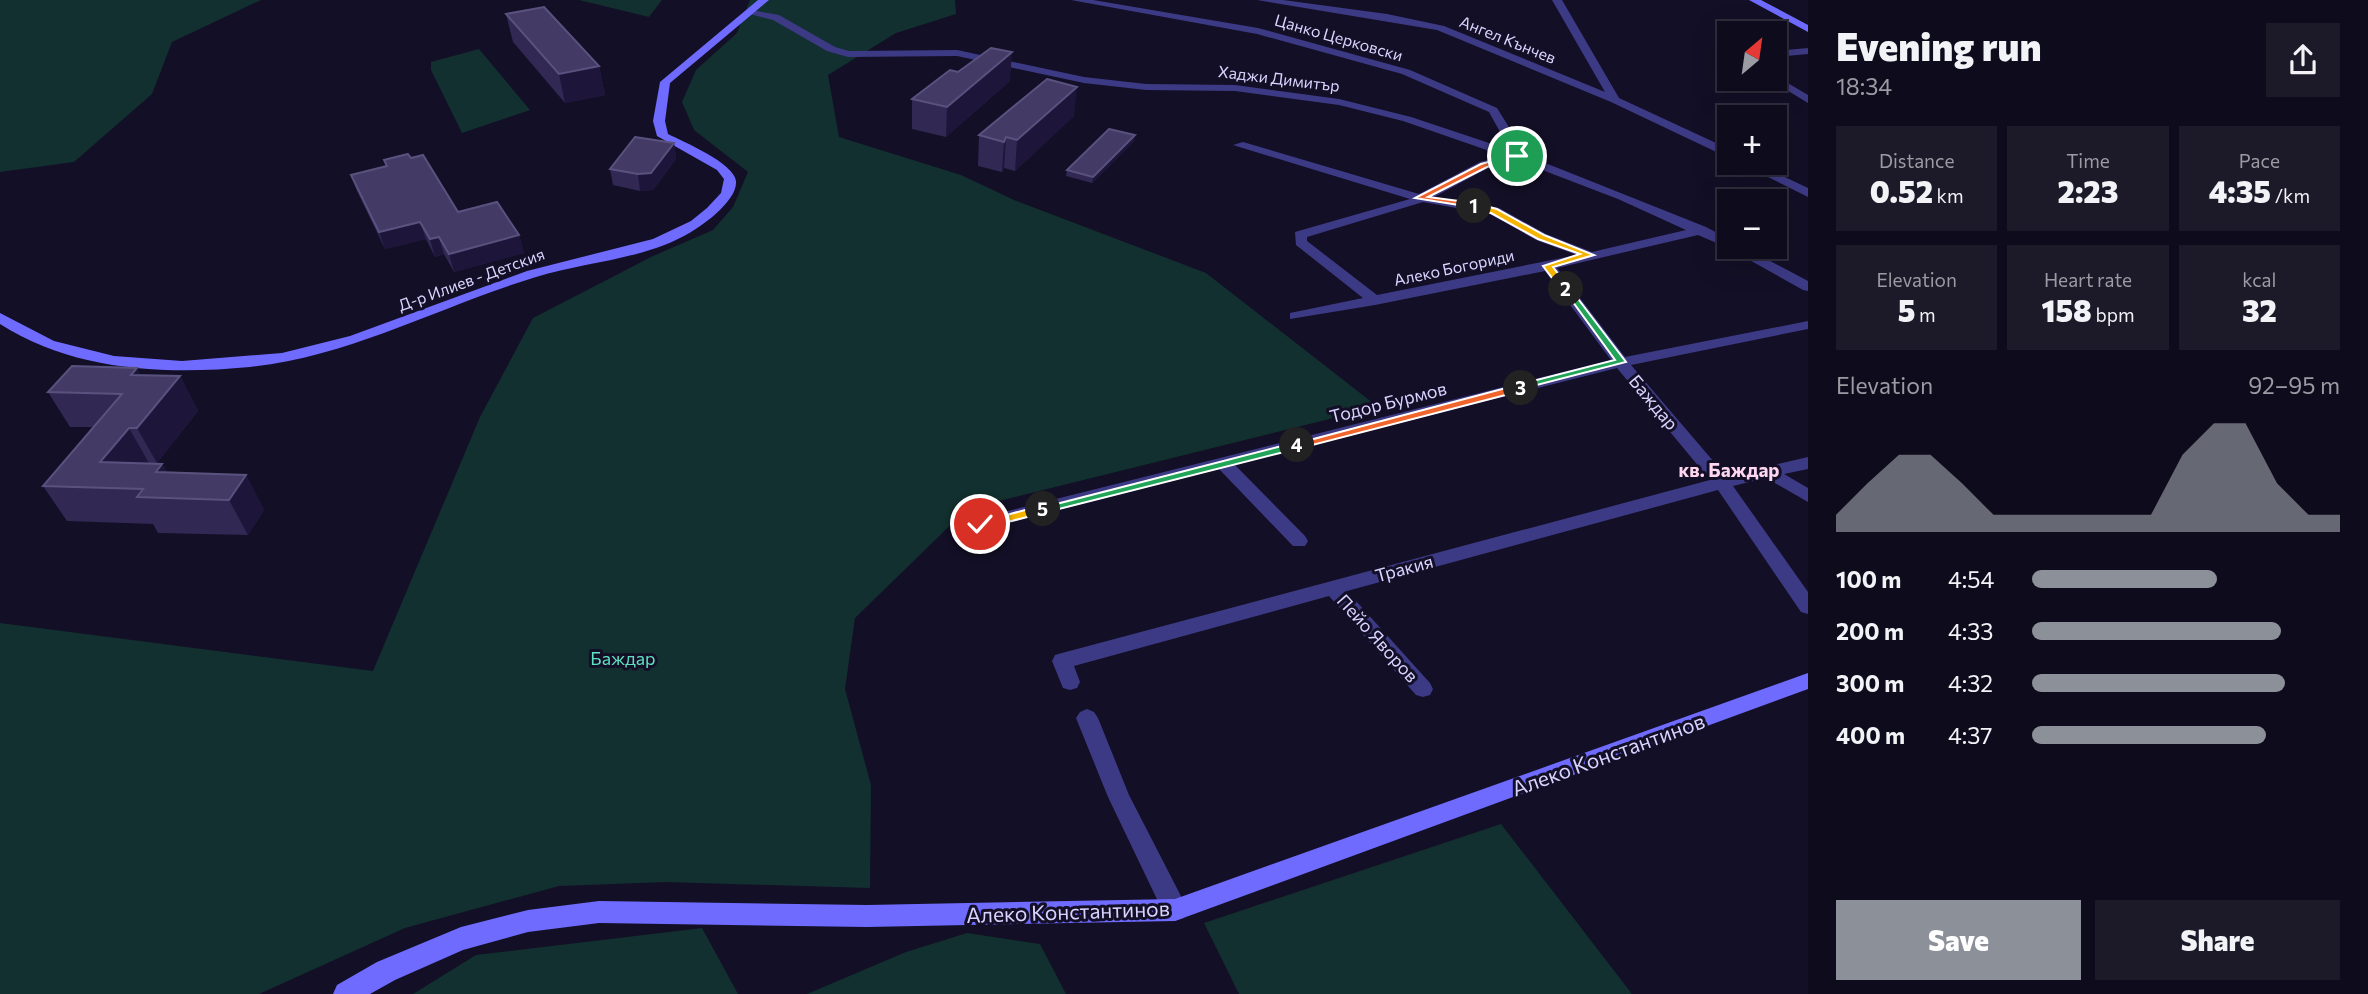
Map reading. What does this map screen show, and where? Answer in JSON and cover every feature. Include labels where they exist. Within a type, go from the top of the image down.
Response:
[{"type":"street","points":[[746,17],[764,0]]},
{"type":"street","name":"Цанко Церковски","points":[[1076,0],[1258,31],[1406,72],[1493,110],[1516,148],[1517,156]]},
{"type":"street","name":"Ангел Кънчев","points":[[1262,0],[1387,17],[1440,28],[1615,100],[1717,149]]},
{"type":"street","points":[[1557,0],[1615,100]]},
{"type":"street","points":[[1754,0],[1808,29]]},
{"type":"street","name":"Хаджи Димитър","points":[[746,17],[807,33],[831,49],[848,54],[957,53],[1084,80],[1146,87],[1234,88],[1339,102],[1407,118],[1517,156],[1717,238]]},
{"type":"street","name":"Д-р Илиев - Детския","points":[[0,317],[58,348],[84,354],[178,364],[240,363],[307,353],[431,313],[489,288],[670,239],[690,228],[714,208],[729,189],[730,181],[728,174],[718,165],[663,136],[659,121],[665,82],[746,17]]},
{"type":"street","points":[[1787,53],[1808,51]]},
{"type":"street","points":[[1787,86],[1808,100]]},
{"type":"street","points":[[1239,145],[1419,198],[1494,211],[1541,237],[1589,255]]},
{"type":"street","points":[[1375,301],[1301,242],[1300,235],[1414,202],[1484,165],[1517,156]]},
{"type":"street","points":[[1770,175],[1808,194]]},
{"type":"street","name":"Алеко Богориди","points":[[1296,316],[1548,266],[1701,230]]},
{"type":"street","points":[[1757,259],[1808,286]]},
{"type":"street","name":"Баждар","points":[[1548,266],[1621,362],[1722,483],[1808,607]]},
{"type":"street","name":"Тодор Бурмов","points":[[980,524],[1621,362],[1808,325]]},
{"type":"street","name":"Тракия","points":[[1070,682],[1062,661],[1722,483],[1808,463]]},
{"type":"street","points":[[1224,464],[1299,541]]},
{"type":"street","points":[[1768,472],[1808,496]]},
{"type":"street","name":"Пейо Яворов","points":[[1332,587],[1423,689]]},
{"type":"street","name":"Алеко Константинов","points":[[346,994],[386,971],[461,939],[528,921],[599,912],[867,916],[1175,910],[1808,681]]},
{"type":"street","points":[[1087,718],[1119,797],[1175,910]]},
{"type":"green space","points":[[0,0],[261,0],[172,42],[152,94],[74,162],[0,172]]},
{"type":"green space","points":[[579,0],[662,0],[649,17]]},
{"type":"green space","name":"Баждар","points":[[750,0],[955,0],[956,14],[896,33],[828,75],[839,137],[961,175],[1014,200],[1206,273],[1378,407],[967,509],[855,618],[845,689],[871,785],[870,888],[666,882],[559,886],[405,928],[259,994],[0,994],[0,623],[373,671],[480,417],[533,318],[653,256],[713,230],[733,207],[748,172],[694,130],[682,102],[696,70],[737,33]]},
{"type":"green space","points":[[479,49],[530,110],[462,133],[431,70],[431,62]]},
{"type":"green space","points":[[1501,824],[1632,994],[1239,994],[1204,923]]},
{"type":"green space","points":[[702,928],[738,994],[413,994],[476,955]]},
{"type":"green space","points":[[967,933],[1040,944],[1066,994],[807,994],[906,952]]},
{"type":"building","points":[[544,7],[599,66],[559,74],[506,14]]},
{"type":"building","points":[[991,48],[1012,52],[947,107],[912,99],[950,70],[958,72]]},
{"type":"building","points":[[1047,79],[1077,87],[1017,140],[1006,137],[1004,142],[979,135]]},
{"type":"building","points":[[1109,129],[1135,135],[1093,177],[1067,170]]},
{"type":"building","points":[[635,137],[674,143],[651,173],[638,174],[610,169]]},
{"type":"building","points":[[408,154],[411,158],[423,155],[458,212],[497,202],[519,235],[449,254],[439,237],[430,239],[420,222],[379,232],[351,175],[387,166],[384,160]]},
{"type":"building","points":[[72,366],[137,368],[131,375],[180,376],[137,428],[129,428],[100,462],[162,464],[156,472],[246,475],[229,500],[137,497],[143,489],[43,486],[122,394],[48,392]]},
{"type":"district","name":"кв. Баждар","points":[[1729,469]]},
{"type":"route","points":[[980,524],[1621,362],[1548,266],[1589,255],[1541,237],[1494,211],[1419,198],[1484,165],[1517,156]]}]
